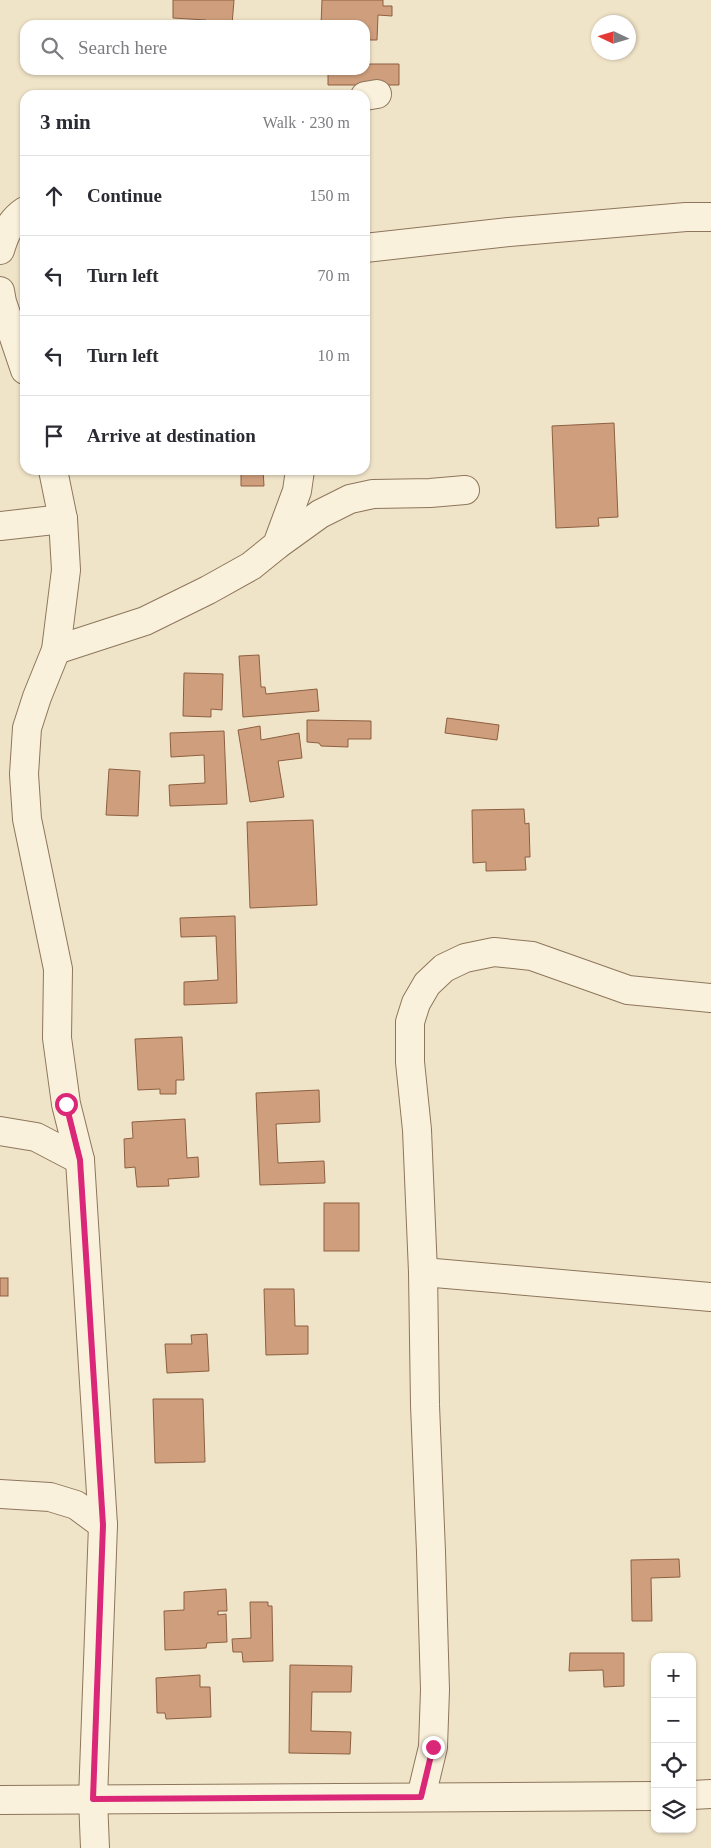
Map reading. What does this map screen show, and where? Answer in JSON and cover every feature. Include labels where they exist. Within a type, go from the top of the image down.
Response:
[{"type":"street","points":[[0,250],[6,232],[15,218],[20,214]]},
{"type":"street","points":[[370,247],[510,232],[686,217],[711,217]]},
{"type":"street","points":[[0,291],[20,355]]},
{"type":"street","points":[[54,475],[63,519],[66,570],[56,650],[27,728],[24,774],[27,819],[58,969],[57,1038],[66,1104],[80,1160],[103,1525],[93,1799],[95,1848]]},
{"type":"street","points":[[276,545],[298,491],[300,475]]},
{"type":"street","points":[[56,650],[145,621],[208,590],[251,566],[276,545],[320,514],[350,499],[373,494],[430,494],[465,490]]},
{"type":"street","points":[[0,526],[63,519]]},
{"type":"street","points":[[421,1797],[433,1747],[435,1690],[425,1405],[423,1272],[417,1130],[410,1062],[410,1022],[416,1003],[427,984],[444,968],[465,958],[494,952],[532,956],[628,990],[711,998]]},
{"type":"street","points":[[0,1131],[36,1137],[80,1160]]},
{"type":"street","points":[[423,1272],[711,1297]]},
{"type":"street","points":[[0,1494],[50,1497],[76,1505],[103,1525]]},
{"type":"street","points":[[696,1795],[711,1794]]},
{"type":"street","points":[[0,1800],[651,1796]]},
{"type":"building","points":[[173,0],[234,0],[232,20],[173,18]]},
{"type":"building","points":[[322,0],[383,0],[383,6],[392,6],[392,16],[378,15],[377,40],[370,40],[370,20],[321,20]]},
{"type":"building","points":[[370,64],[399,64],[399,85],[328,85],[328,75],[370,75]]},
{"type":"building","points":[[614,423],[618,517],[598,518],[599,526],[556,528],[552,426]]},
{"type":"building","points":[[241,475],[263,475],[264,486],[241,486]]},
{"type":"building","points":[[259,655],[261,687],[265,687],[266,694],[317,689],[319,711],[243,717],[239,656]]},
{"type":"building","points":[[184,673],[223,674],[222,710],[211,709],[211,717],[183,716]]},
{"type":"building","points":[[447,718],[499,725],[497,740],[445,733]]},
{"type":"building","points":[[307,720],[371,721],[371,739],[348,739],[348,747],[321,746],[319,743],[307,742]]},
{"type":"building","points":[[260,726],[261,740],[299,733],[302,758],[278,761],[284,797],[250,802],[238,730]]},
{"type":"building","points":[[224,731],[227,804],[170,806],[169,785],[205,783],[204,755],[171,757],[170,733]]},
{"type":"building","points":[[109,769],[140,771],[138,816],[106,815]]},
{"type":"building","points":[[524,809],[525,824],[529,823],[530,857],[525,857],[526,870],[486,871],[486,862],[473,863],[472,810]]},
{"type":"building","points":[[313,820],[317,905],[250,908],[247,822]]},
{"type":"building","points":[[235,916],[237,1003],[184,1005],[184,982],[218,980],[216,936],[181,937],[180,918]]},
{"type":"building","points":[[182,1037],[184,1080],[176,1080],[176,1094],[160,1094],[160,1089],[138,1090],[135,1039]]},
{"type":"building","points":[[319,1090],[320,1122],[276,1124],[278,1163],[324,1161],[325,1183],[260,1185],[256,1093]]},
{"type":"building","points":[[185,1119],[187,1158],[198,1157],[199,1177],[168,1179],[169,1186],[137,1187],[135,1167],[125,1168],[124,1139],[133,1138],[132,1122]]},
{"type":"building","points":[[324,1203],[359,1203],[359,1251],[324,1251]]},
{"type":"building","points":[[0,1278],[8,1278],[8,1296],[0,1296]]},
{"type":"building","points":[[264,1289],[294,1289],[295,1326],[308,1326],[308,1354],[266,1355]]},
{"type":"building","points":[[207,1334],[209,1371],[167,1373],[165,1344],[192,1344],[191,1335]]},
{"type":"building","points":[[153,1399],[203,1399],[205,1462],[155,1463]]},
{"type":"building","points":[[679,1559],[680,1577],[651,1578],[652,1621],[632,1621],[631,1560]]},
{"type":"building","points":[[226,1589],[227,1611],[218,1611],[218,1615],[226,1614],[227,1642],[207,1643],[206,1648],[165,1650],[164,1611],[184,1610],[184,1592]]},
{"type":"building","points":[[250,1602],[268,1602],[268,1606],[272,1606],[273,1661],[243,1662],[242,1652],[233,1652],[232,1639],[251,1638]]},
{"type":"building","points":[[570,1653],[624,1653],[624,1686],[604,1687],[603,1670],[569,1671]]},
{"type":"building","points":[[290,1665],[352,1666],[351,1692],[312,1692],[311,1731],[351,1732],[350,1754],[289,1753]]},
{"type":"building","points":[[200,1675],[200,1687],[210,1687],[211,1717],[166,1719],[165,1713],[157,1713],[156,1678]]},
{"type":"route","points":[[66,1104],[80,1160],[103,1525],[93,1799],[421,1797],[433,1747]]}]
